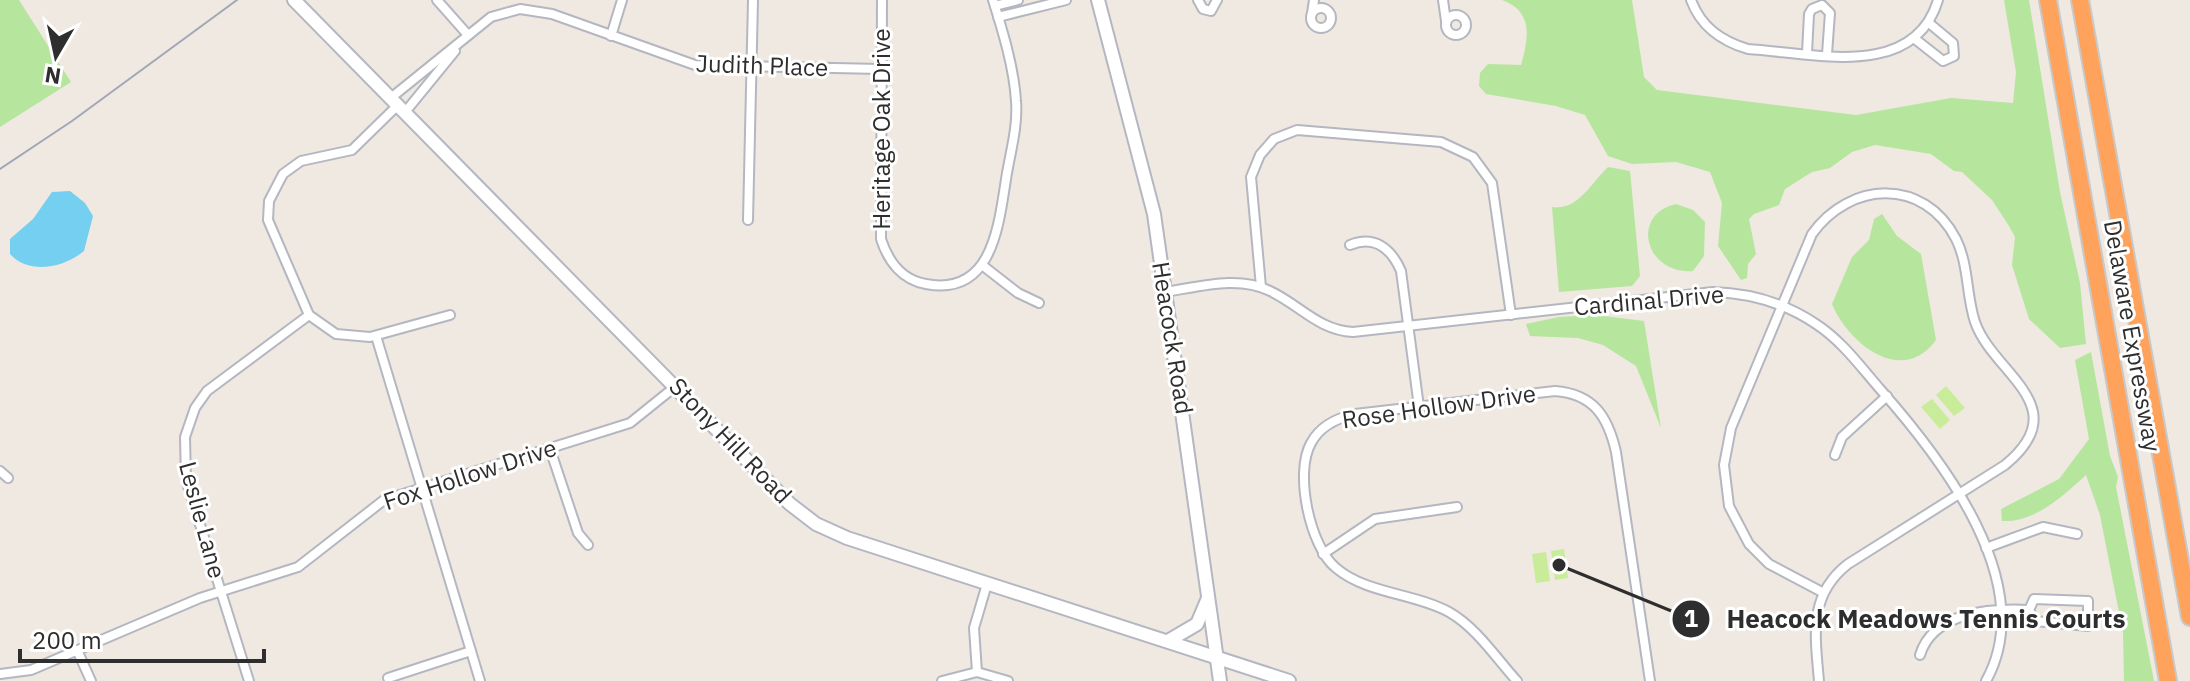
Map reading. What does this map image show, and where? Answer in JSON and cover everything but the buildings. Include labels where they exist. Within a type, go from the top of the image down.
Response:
[{"type":"highway","name":"Delaware Expressway","points":[[2048,0],[2168,681]]},
{"type":"highway","name":"Delaware Expressway","points":[[2080,0],[2190,617]]},
{"type":"street","name":"Stony Hill Road","points":[[294,0],[790,504],[816,524],[987,584],[1289,681]]},
{"type":"street","points":[[437,0],[468,35]]},
{"type":"street","points":[[611,36],[622,0]]},
{"type":"street","points":[[748,220],[753,0]]},
{"type":"street","name":"Heritage Oak Drive","points":[[882,0],[880,232],[889,259],[909,278],[937,285],[966,279],[982,265]]},
{"type":"street","points":[[1018,0],[994,3],[1015,91],[1016,119],[998,227],[982,265],[1018,293],[1039,303]]},
{"type":"street","points":[[998,17],[1066,0]]},
{"type":"street","name":"Heacock Road","points":[[1098,0],[1149,190],[1220,681]]},
{"type":"street","points":[[1198,0],[1203,9],[1211,11],[1217,0]]},
{"type":"street","points":[[1312,13],[1314,0]]},
{"type":"street","points":[[1443,0],[1446,21]]},
{"type":"street","points":[[1691,0],[1706,26],[1733,44],[1807,53],[1882,55],[1915,39],[1929,23],[1938,0]]},
{"type":"street","points":[[1807,53],[1809,14],[1812,9],[1822,5],[1831,16],[1827,54]]},
{"type":"street","name":"Judith Place","points":[[399,104],[468,35],[497,14],[529,9],[695,65],[881,69]]},
{"type":"street","points":[[1915,39],[1943,61],[1954,56],[1953,43],[1929,23]]},
{"type":"street","name":"Judith Place","points":[[399,104],[468,35]]},
{"type":"street","points":[[399,104],[352,150],[301,161],[283,174],[272,190],[268,211],[271,229],[309,315],[347,337],[376,336],[450,315]]},
{"type":"street","points":[[1261,287],[1250,187],[1260,155],[1274,139],[1297,130],[1441,142],[1473,157],[1492,183],[1511,315]]},
{"type":"street","points":[[1819,681],[1814,628],[1822,592],[1848,564],[2017,454],[2028,438],[2033,418],[2025,390],[1975,323],[1959,246],[1940,216],[1921,202],[1891,193],[1860,196],[1838,206],[1812,234],[1726,445],[1726,493],[1741,533],[1761,558],[1822,592]]},
{"type":"street","points":[[1350,245],[1371,241],[1395,258],[1404,281],[1419,407]]},
{"type":"street","name":"Cardinal Drive","points":[[1165,292],[1237,283],[1261,287],[1318,323],[1344,332],[1713,292],[1743,294],[1782,306],[1835,338],[1887,396],[1960,492],[1986,548],[1999,608],[1999,645],[1986,681]]},
{"type":"street","name":"Leslie Lane","points":[[249,681],[186,480],[184,446],[188,422],[214,385],[309,315]]},
{"type":"street","points":[[376,336],[480,681]]},
{"type":"street","name":"Fox Hollow Drive","points":[[0,674],[31,670],[221,591],[298,567],[384,500],[630,423],[676,386]]},
{"type":"street","name":"Rose Hollow Drive","points":[[1323,554],[1312,529],[1304,475],[1306,454],[1314,438],[1326,426],[1347,416],[1419,407],[1555,391],[1579,395],[1604,415],[1616,452],[1650,681]]},
{"type":"street","points":[[1835,455],[1842,437],[1887,396]]},
{"type":"street","points":[[550,449],[578,533],[588,545]]},
{"type":"street","points":[[0,471],[8,478]]},
{"type":"street","points":[[1457,507],[1375,519],[1323,554],[1335,568],[1355,580],[1450,613],[1479,637],[1517,681]]},
{"type":"street","points":[[1986,548],[2043,527],[2077,534]]},
{"type":"street","points":[[977,672],[974,628],[987,584]]},
{"type":"street","points":[[1168,641],[1197,624],[1209,595]]},
{"type":"street","points":[[2034,599],[2088,601],[2088,626],[2035,621],[2029,610],[2034,599]]},
{"type":"street","points":[[1920,655],[1927,637],[1941,625],[1999,608],[2029,610]]},
{"type":"street","points":[[77,650],[91,681]]},
{"type":"street","points":[[388,678],[471,651]]},
{"type":"street","points":[[942,681],[977,672],[1008,681]]},
{"type":"green space","points":[[0,0],[19,0],[71,82],[0,127]]},
{"type":"green space","points":[[1502,0],[1632,0],[1644,77],[1657,90],[1856,115],[1951,98],[2013,103],[2016,72],[2004,0],[2029,0],[2060,192],[2080,283],[2086,344],[2060,348],[2029,319],[2012,265],[2015,237],[2009,226],[1992,200],[1962,172],[1954,171],[1931,154],[1875,145],[1852,152],[1830,168],[1812,172],[1785,189],[1779,205],[1754,214],[1749,219],[1756,254],[1748,264],[1747,278],[1741,280],[1718,246],[1722,203],[1710,172],[1676,162],[1632,164],[1608,156],[1585,115],[1556,106],[1486,94],[1479,86],[1480,73],[1488,64],[1521,65],[1527,35],[1524,18],[1512,5]]},
{"type":"green space","points":[[1608,167],[1630,171],[1640,276],[1632,286],[1559,292],[1552,207],[1569,205],[1577,200]]},
{"type":"green space","points":[[1676,204],[1693,210],[1705,222],[1704,256],[1693,271],[1677,270],[1664,264],[1649,243],[1648,231],[1652,220],[1661,210]]},
{"type":"green space","points":[[1882,214],[1897,236],[1921,254],[1936,340],[1922,354],[1908,360],[1892,360],[1863,345],[1850,333],[1832,304],[1852,257],[1869,240],[1874,219]]},
{"type":"green space","points":[[1596,315],[1644,321],[1661,428],[1636,366],[1603,345],[1578,338],[1530,336],[1526,324],[1559,317]]},
{"type":"green space","points":[[2091,352],[2110,456],[2118,477],[2116,487],[2154,681],[2124,681],[2123,633],[2100,515],[2086,475],[2037,513],[2002,521],[2001,509],[2059,479],[2089,439],[2075,360]]},
{"type":"green space","points":[[1946,386],[1965,408],[1954,416],[1936,395]]},
{"type":"green space","points":[[1932,399],[1950,420],[1940,429],[1921,407]]},
{"type":"green space","points":[[1564,549],[1568,578],[1555,580],[1551,551]]},
{"type":"green space","points":[[1546,552],[1550,581],[1536,583],[1532,554]]},
{"type":"water","points":[[70,191],[85,203],[93,216],[84,251],[67,262],[47,267],[18,261],[10,254],[10,239],[33,219],[52,192]]},
{"type":"railway","points":[[0,169],[72,121],[237,0]]},
{"type":"place","name":"Heacock Meadows Tennis Courts","points":[[1559,565]]}]
